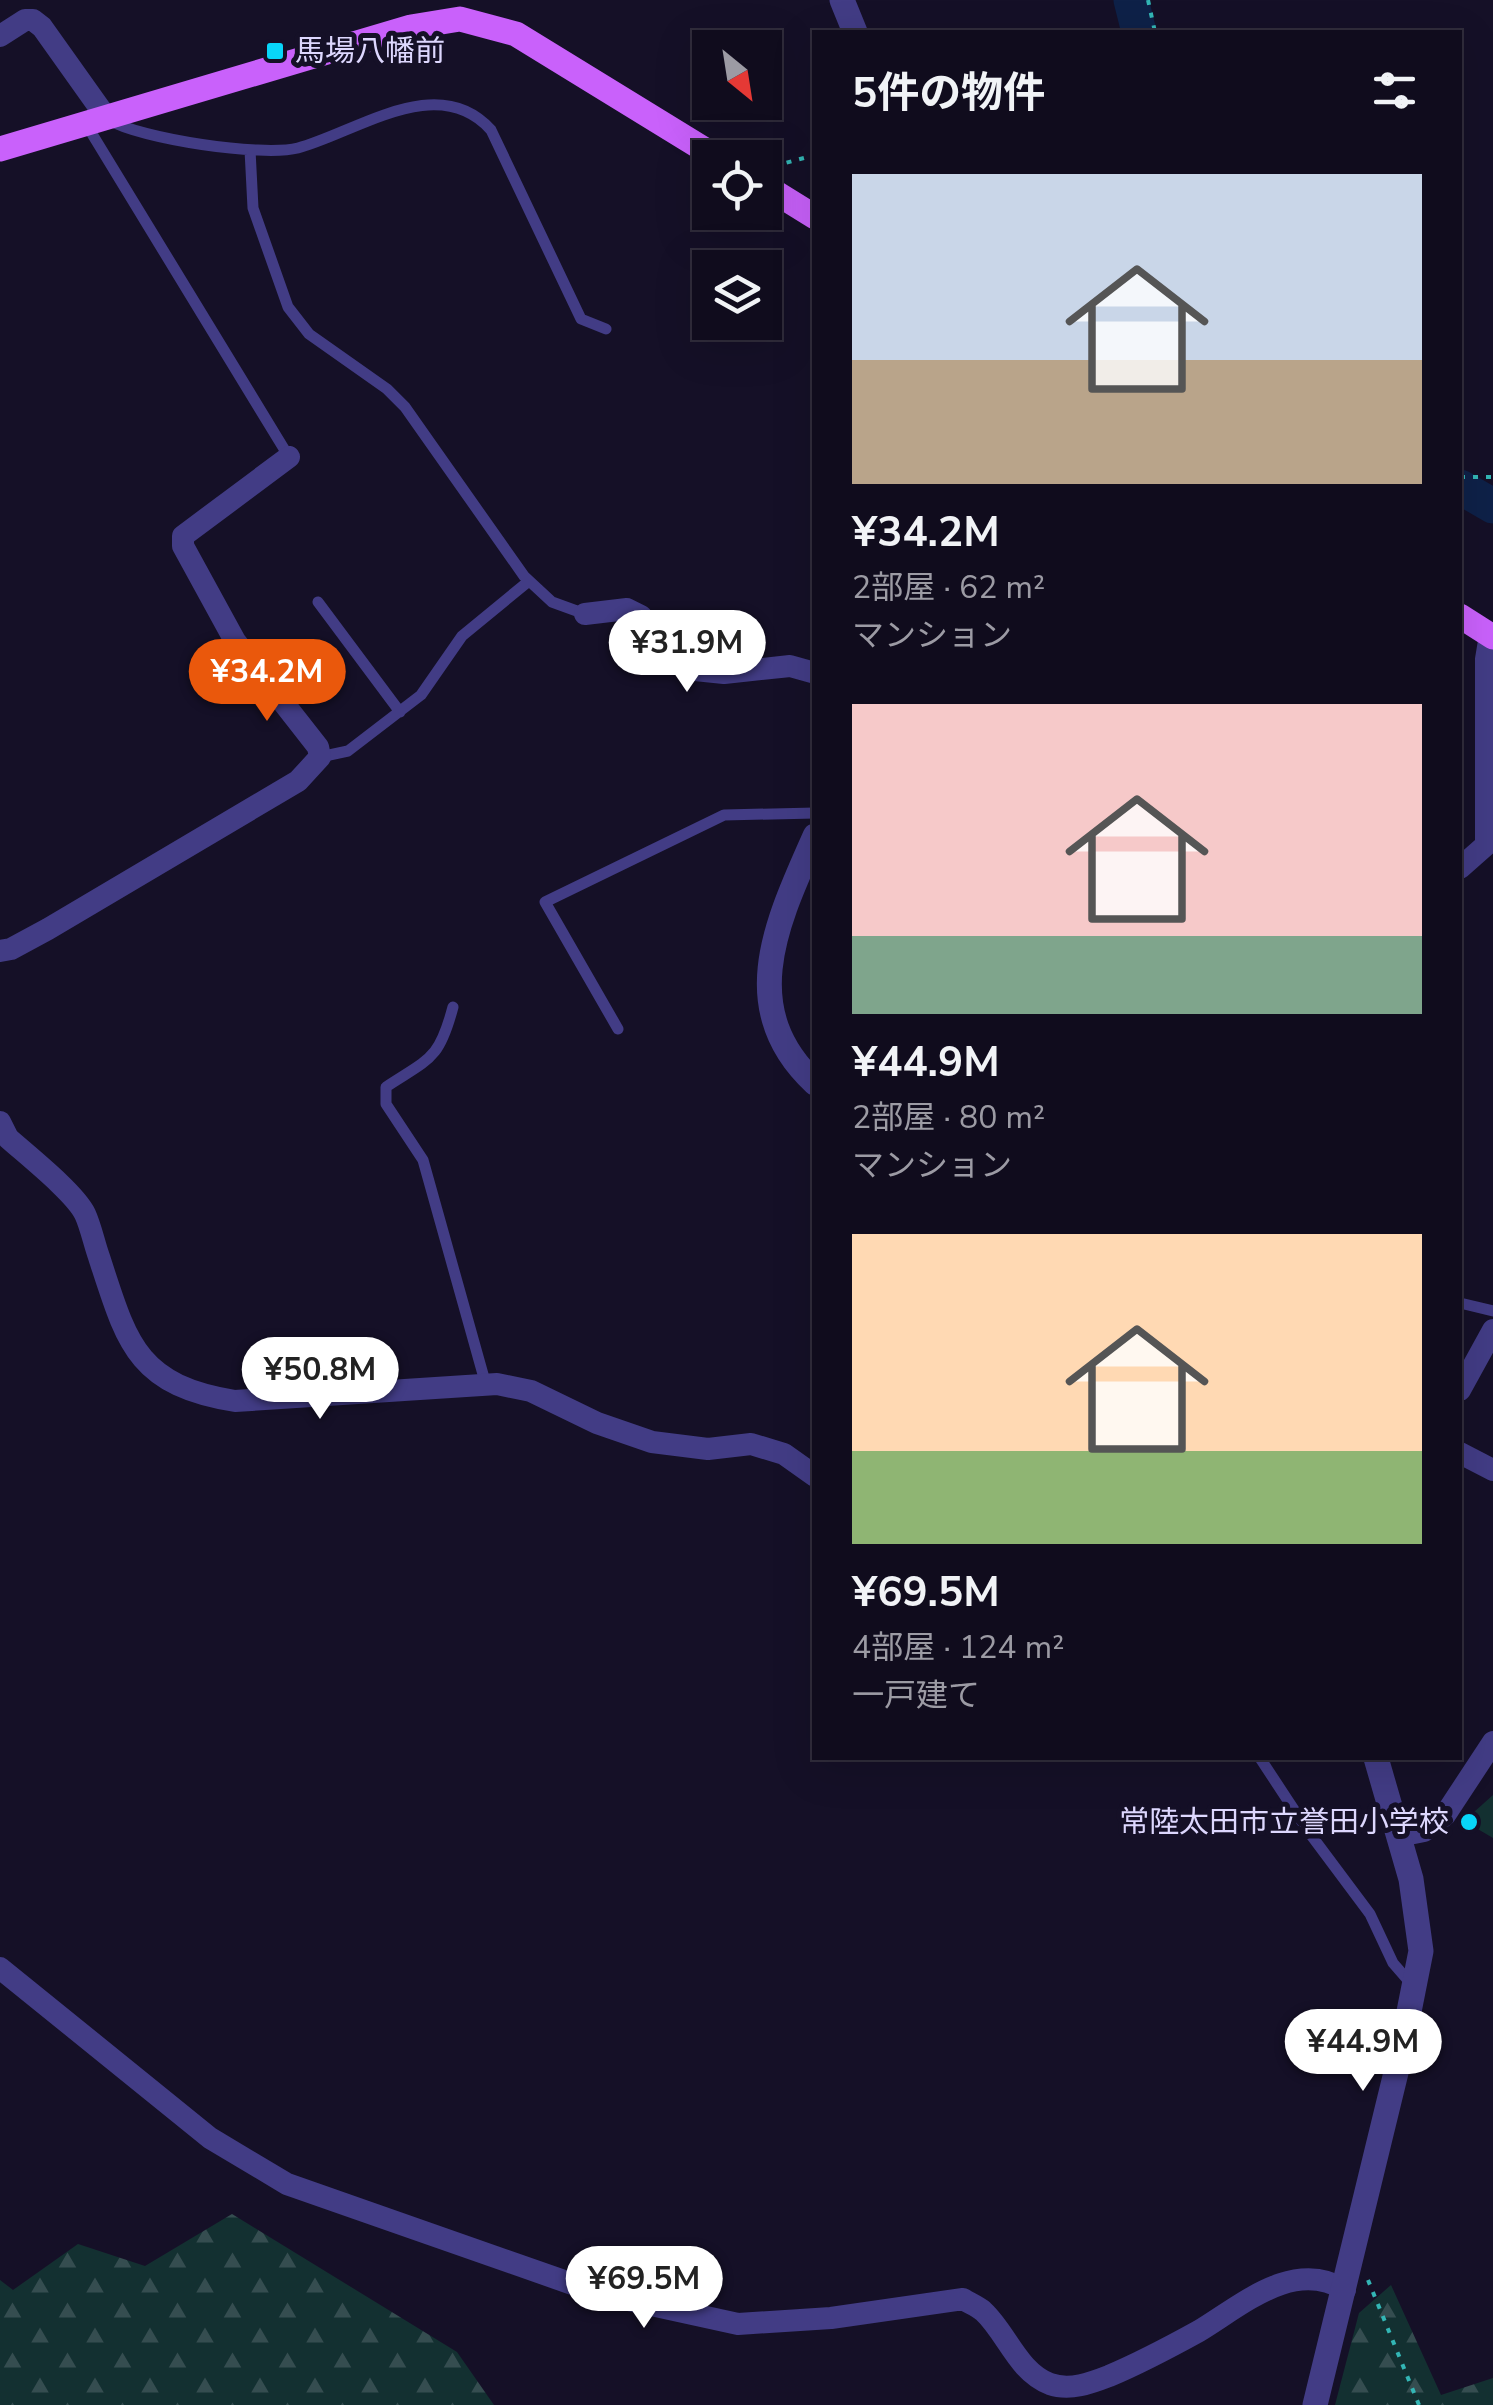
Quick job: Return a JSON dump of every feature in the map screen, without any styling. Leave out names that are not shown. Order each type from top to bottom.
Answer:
[{"type":"main road","points":[[0,150],[411,27],[460,19],[516,34],[692,142]]},
{"type":"main road","points":[[782,197],[812,216]]},
{"type":"main road","points":[[1462,617],[1492,636]]},
{"type":"street","points":[[842,0],[854,30]]},
{"type":"street","points":[[0,36],[21,10],[42,27],[96,120]]},
{"type":"street","points":[[0,951],[11,950],[48,929],[298,781],[320,757],[318,747],[235,640],[183,546],[183,536],[288,457]]},
{"type":"street","points":[[585,614],[627,610],[641,616],[679,662],[695,670],[724,673],[790,666],[812,672]]},
{"type":"street","points":[[1462,866],[1486,845],[1486,659],[1492,636]]},
{"type":"street","points":[[812,843],[781,914],[769,966],[767,999],[783,1041],[812,1080]]},
{"type":"street","points":[[0,1122],[8,1138],[84,1211],[124,1333],[141,1359],[165,1378],[202,1395],[235,1401],[486,1385],[531,1391],[652,1442],[708,1449],[750,1444],[784,1454],[812,1474]]},
{"type":"street","points":[[1462,1386],[1493,1330]]},
{"type":"street","points":[[1462,1454],[1493,1470]]},
{"type":"street","points":[[1399,1836],[1424,1831],[1445,1814],[1493,1742]]},
{"type":"street","points":[[1315,2405],[1348,2277],[1421,1951],[1399,1836],[1377,1760]]},
{"type":"street","points":[[0,1968],[210,2138],[287,2184],[601,2294],[738,2324],[831,2318],[963,2299],[983,2311],[1034,2376],[1054,2386],[1085,2386],[1134,2366],[1262,2291],[1291,2280],[1348,2277]]},
{"type":"lane","points":[[96,120],[166,138],[250,150],[296,148],[396,110],[460,107],[491,130],[581,319],[606,329]]},
{"type":"lane","points":[[96,120],[288,457]]},
{"type":"lane","points":[[250,150],[253,208],[288,307],[308,334],[387,389],[405,408],[529,581],[552,602],[585,614]]},
{"type":"lane","points":[[320,757],[348,751],[421,696],[462,636],[529,581]]},
{"type":"lane","points":[[318,602],[400,712]]},
{"type":"lane","points":[[618,1028],[545,902],[724,815],[812,813]]},
{"type":"lane","points":[[453,1006],[444,1040],[432,1057],[386,1087],[386,1104],[423,1160],[486,1385]]},
{"type":"lane","points":[[1462,1303],[1493,1311]]},
{"type":"lane","points":[[1261,1760],[1370,1914],[1393,1962],[1415,1989]]},
{"type":"path","points":[[1148,0],[1155,30]]},
{"type":"path","points":[[782,162],[812,156]]},
{"type":"path","points":[[1462,477],[1493,477]]},
{"type":"path","points":[[1348,2277],[1366,2277],[1371,2286],[1418,2405]]},
{"type":"green space","points":[[1493,1795],[1493,1838],[1464,1821]]},
{"type":"green space","points":[[232,2214],[457,2352],[494,2405],[0,2405],[0,2280],[13,2290],[78,2244],[145,2266]]},
{"type":"green space","points":[[1391,2285],[1441,2395],[1493,2378],[1493,2405],[1335,2405],[1359,2313]]},
{"type":"waterway","points":[[1131,0],[1138,30]]},
{"type":"waterway","points":[[1462,488],[1493,506]]},
{"type":"place","name":"馬場八幡前","points":[[275,51]]},
{"type":"place","name":"常陸太田市立誉田小学校","points":[[1469,1822]]}]
